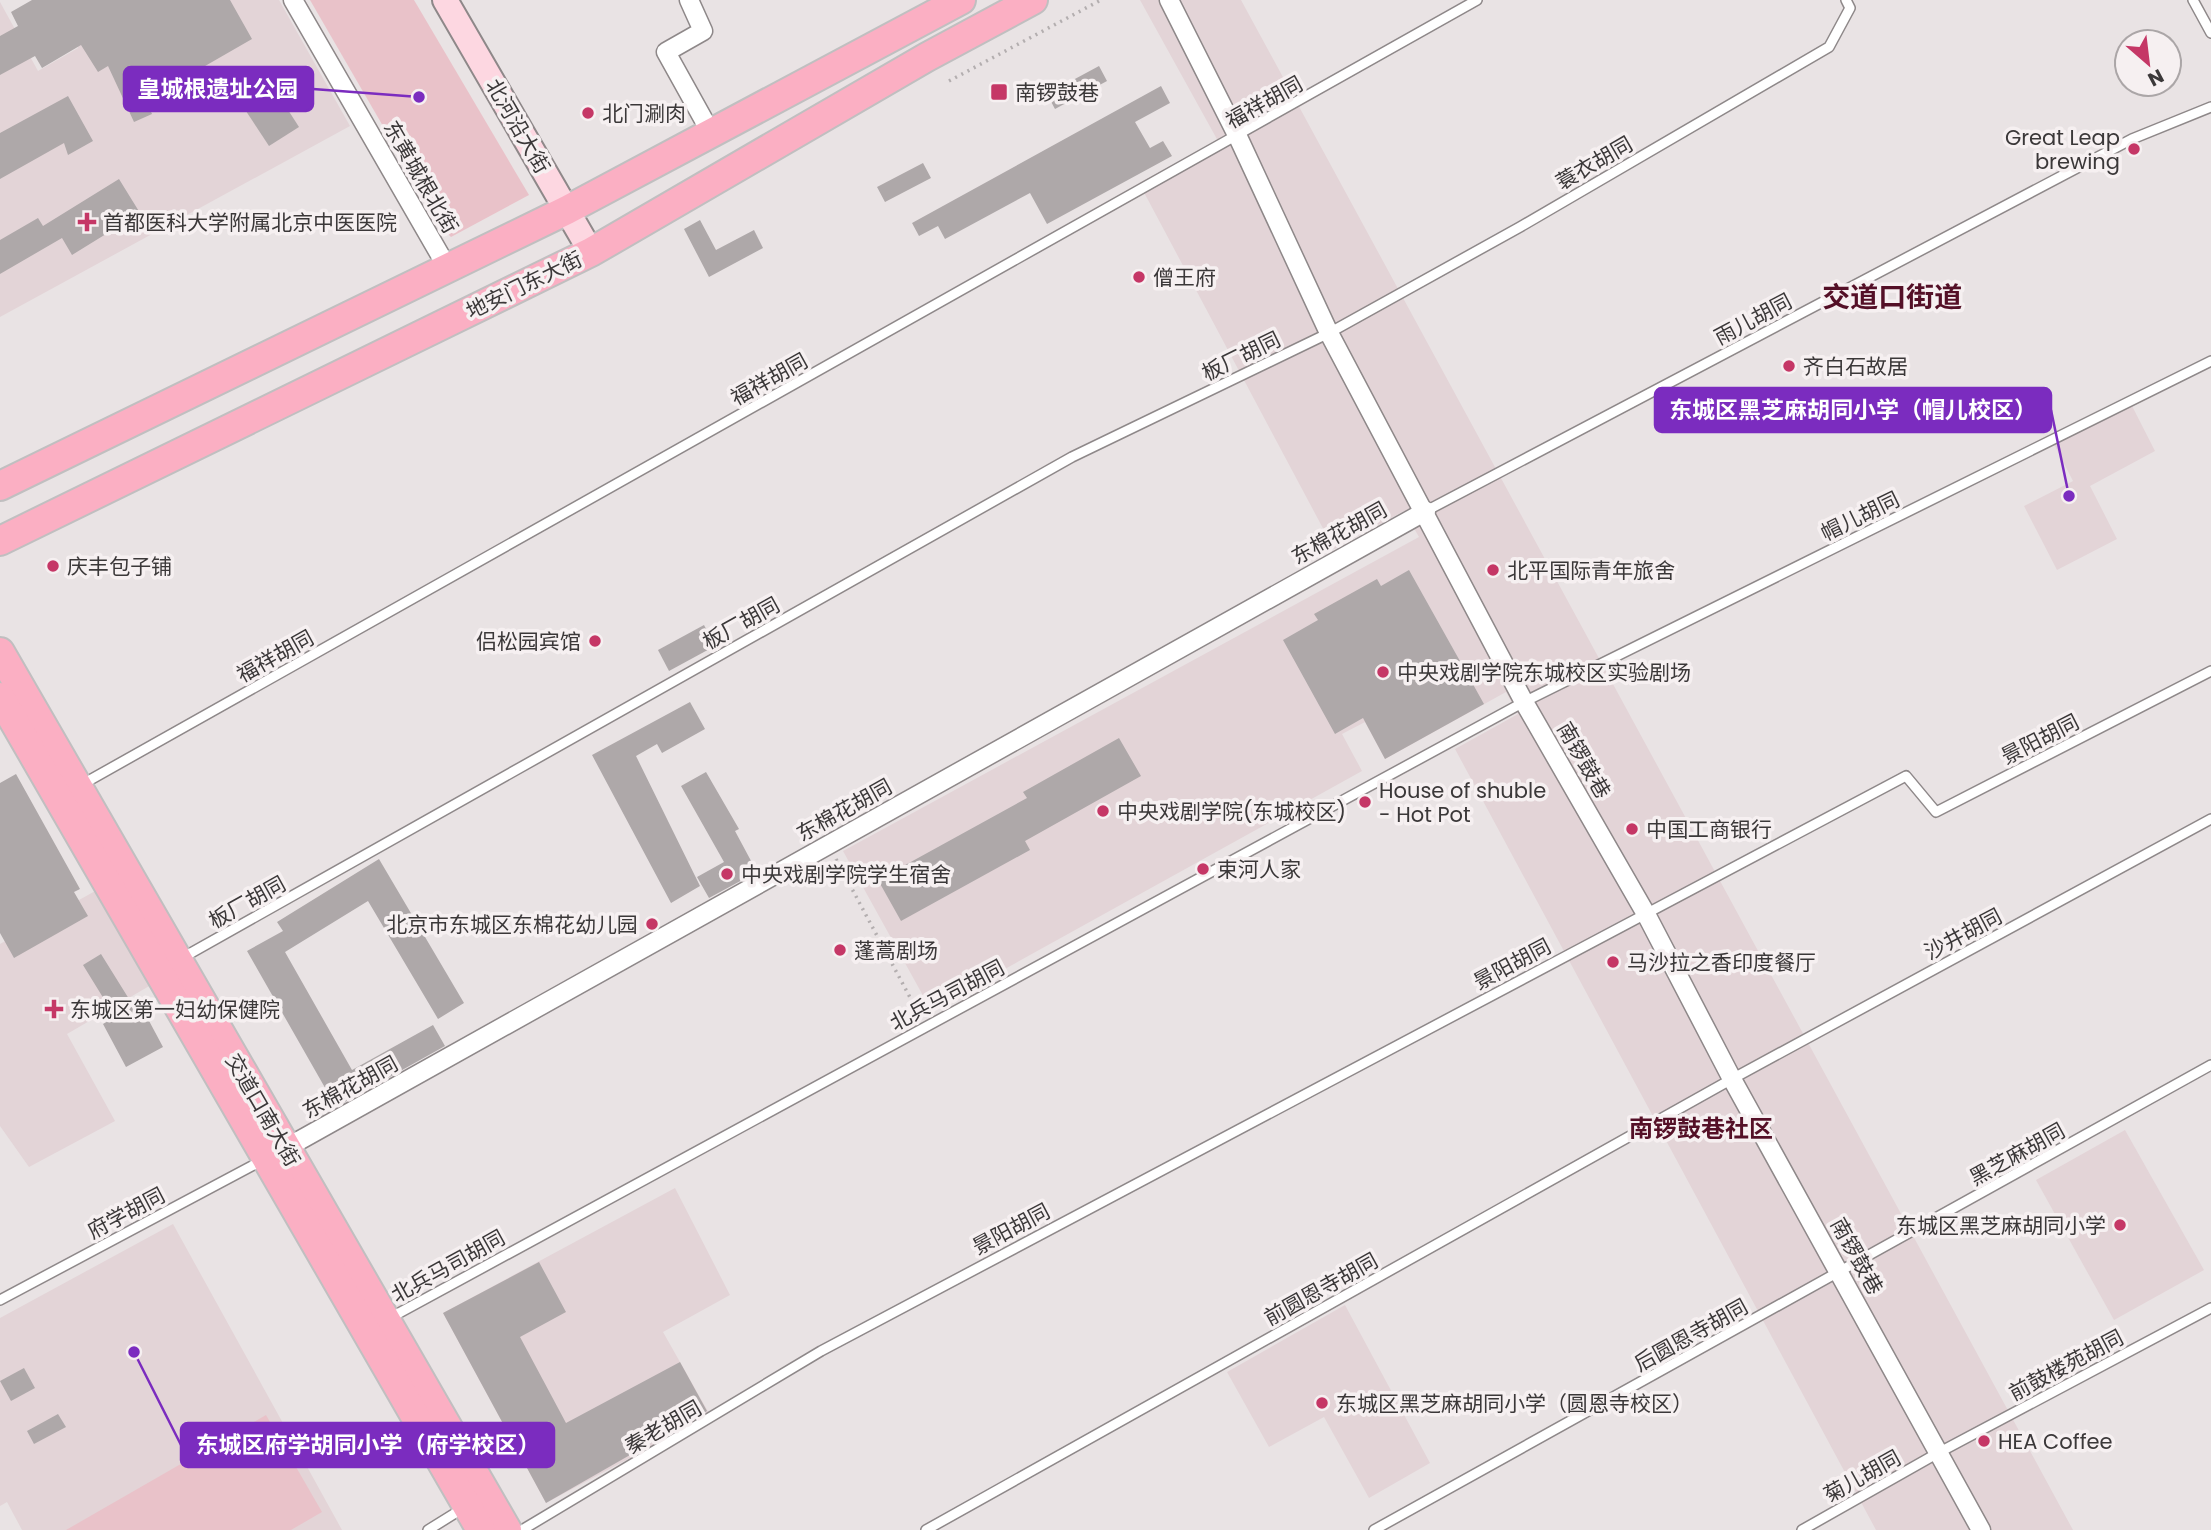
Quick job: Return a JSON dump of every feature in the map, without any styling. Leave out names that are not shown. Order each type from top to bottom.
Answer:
[{"type":"main road","name":"北河沿大街","points":[[445,0],[592,252]]},
{"type":"main road","points":[[0,486],[567,210],[961,0]]},
{"type":"main road","name":"地安门东大街","points":[[0,541],[592,252],[927,57],[1032,0]]},
{"type":"main road","name":"交道口南大街","points":[[0,652],[177,961],[277,1153],[481,1530]]},
{"type":"main road","name":"交道口南大街","points":[[0,697],[277,1153],[386,1320],[507,1530]]},
{"type":"street","name":"东黄城根北街","points":[[293,0],[447,267]]},
{"type":"street","points":[[689,0],[703,31],[666,52],[710,133]]},
{"type":"street","name":"南锣鼓巷","points":[[1170,0],[1238,136],[1329,332],[1426,511],[1524,702],[1646,914],[1732,1079],[1981,1530]]},
{"type":"street","name":"东棉花胡同","points":[[277,1153],[1426,511]]},
{"type":"lane","name":"福祥胡同","points":[[77,787],[1477,0]]},
{"type":"lane","name":"蓑衣胡同","points":[[1329,332],[1520,227],[1829,47],[1850,8],[1846,0]]},
{"type":"lane","points":[[2193,0],[2211,33]]},
{"type":"lane","name":"雨儿胡同","points":[[1426,511],[2132,139],[2211,107]]},
{"type":"lane","name":"板厂胡同","points":[[177,961],[1072,457],[1329,332]]},
{"type":"lane","name":"帽儿胡同","points":[[1524,702],[2211,361]]},
{"type":"lane","name":"景阳胡同","points":[[821,1351],[1906,776],[1936,812],[2211,671]]},
{"type":"lane","name":"北兵马司胡同","points":[[386,1320],[1524,702]]},
{"type":"lane","name":"沙井胡同","points":[[1732,1079],[2211,819]]},
{"type":"lane","name":"黑芝麻胡同","points":[[1841,1273],[2211,1065]]},
{"type":"lane","name":"前圆恩寺胡同","points":[[926,1530],[1732,1079]]},
{"type":"lane","name":"府学胡同","points":[[0,1300],[277,1153]]},
{"type":"lane","name":"后圆恩寺胡同","points":[[1374,1530],[1841,1273]]},
{"type":"lane","name":"前鼓楼苑胡同","points":[[1938,1453],[2211,1308]]},
{"type":"lane","name":"秦老胡同","points":[[522,1530],[821,1351]]},
{"type":"lane","name":"菊儿胡同","points":[[1802,1530],[1938,1453]]},
{"type":"lane","points":[[428,1530],[467,1506]]},
{"type":"path","points":[[949,81],[1101,0]]},
{"type":"path","points":[[828,845],[926,1026]]},
{"type":"shaded area","name":"首都医科大学附属北京中医医院","points":[[142,0],[279,0],[350,126],[0,317],[0,2],[38,71],[78,48],[74,39]]},
{"type":"shaded area","points":[[310,0],[414,0],[529,195],[451,237],[442,228]]},
{"type":"shaded area","points":[[1140,0],[1241,0],[2073,1530],[1876,1530],[1455,749],[1518,714],[1506,692],[1385,759],[1365,722],[1342,734],[1362,771],[931,1010],[843,851],[1419,537],[1404,511],[1334,549],[1139,183],[1218,141]]},
{"type":"shaded area","points":[[2131,404],[2155,451],[2090,486],[2117,539],[2057,570],[2024,506],[2073,481],[2054,444]]},
{"type":"shaded area","name":"东城区第一妇幼保健院","points":[[97,890],[151,985],[67,1034],[115,1121],[29,1167],[0,1126],[0,944]]},
{"type":"shaded area","name":"东城区黑芝麻胡同小学","points":[[2125,1130],[2204,1270],[2114,1320],[2036,1180]]},
{"type":"shaded area","points":[[675,1188],[730,1295],[663,1332],[710,1415],[546,1503],[443,1313]]},
{"type":"shaded area","points":[[173,1224],[342,1530],[22,1530],[7,1502],[0,1506],[0,1318]]},
{"type":"shaded area","name":"东城区黑芝麻胡同小学（圆恩寺校区）","points":[[1345,1305],[1430,1463],[1369,1498],[1324,1417],[1269,1447],[1227,1372]]},
{"type":"shaded area","points":[[266,1415],[322,1512],[291,1530],[66,1530]]},
{"type":"building","points":[[32,0],[230,0],[252,39],[146,100],[152,114],[134,122],[108,66],[98,72],[81,45],[42,68],[35,56],[0,75],[0,36],[18,26],[11,12]]},
{"type":"building","points":[[1099,66],[1107,81],[1055,109],[1047,94]]},
{"type":"building","points":[[272,85],[299,127],[269,146],[242,105]]},
{"type":"building","points":[[1161,86],[1170,103],[1135,122],[1150,148],[1163,141],[1172,156],[1047,224],[1030,193],[945,239],[938,226],[919,236],[912,223]]},
{"type":"building","points":[[68,96],[93,141],[68,155],[64,143],[0,179],[0,133]]},
{"type":"building","points":[[923,163],[931,178],[885,202],[877,187]]},
{"type":"building","points":[[119,179],[140,213],[72,255],[62,238],[0,274],[0,240],[38,218],[43,226]]},
{"type":"building","points":[[700,220],[716,250],[754,230],[763,248],[709,277],[684,229]]},
{"type":"building","name":"中央戏剧学院东城校区实验剧场","points":[[1409,570],[1484,704],[1385,759],[1363,718],[1335,734],[1283,640],[1318,620],[1314,614],[1377,579],[1381,586]]},
{"type":"building","points":[[704,625],[715,646],[669,671],[658,650]]},
{"type":"building","points":[[690,702],[705,729],[662,753],[657,744],[636,756],[700,886],[671,903],[592,755]]},
{"type":"building","points":[[1119,738],[1141,776],[1025,841],[1030,850],[901,921],[878,880],[1027,798],[1023,792]]},
{"type":"building","points":[[706,772],[739,829],[735,831],[757,872],[709,898],[697,877],[724,862],[681,786]]},
{"type":"building","points":[[16,774],[80,889],[74,892],[88,916],[14,958],[0,933],[0,783]]},
{"type":"building","points":[[379,859],[464,1003],[438,1019],[368,901],[285,952],[352,1070],[433,1025],[445,1046],[336,1107],[247,951],[283,931],[277,922]]},
{"type":"building","points":[[101,954],[134,1007],[140,1004],[163,1047],[126,1067],[103,1024],[115,1017],[83,965]]},
{"type":"building","points":[[539,1262],[566,1312],[520,1337],[566,1423],[680,1362],[707,1411],[546,1503],[443,1313]]},
{"type":"building","points":[[24,1368],[35,1388],[11,1401],[0,1381]]},
{"type":"building","points":[[58,1414],[66,1427],[34,1444],[27,1431]]},
{"type":"place","name":"南锣鼓巷","points":[[999,92]]},
{"type":"place","name":"皇城根遗址公园","points":[[419,97]]},
{"type":"place","name":"北门涮肉","points":[[588,113]]},
{"type":"place","name":"Great Leap brewing","points":[[2134,149]]},
{"type":"place","name":"首都医科大学附属北京中医医院","points":[[87,222]]},
{"type":"place","name":"僧王府","points":[[1139,277]]},
{"type":"place","name":"齐白石故居","points":[[1789,366]]},
{"type":"place","name":"东城区黑芝麻胡同小学（帽儿校区）","points":[[2069,496]]},
{"type":"place","name":"庆丰包子铺","points":[[53,566]]},
{"type":"place","name":"北平国际青年旅舍","points":[[1493,570]]},
{"type":"place","name":"侣松园宾馆","points":[[595,641]]},
{"type":"place","name":"中央戏剧学院东城校区实验剧场","points":[[1383,672]]},
{"type":"place","name":"House of shuble - Hot Pot","points":[[1365,802]]},
{"type":"place","name":"中央戏剧学院(东城校区)","points":[[1103,811]]},
{"type":"place","name":"中国工商银行","points":[[1632,829]]},
{"type":"place","name":"束河人家","points":[[1203,869]]},
{"type":"place","name":"中央戏剧学院学生宿舍","points":[[727,874]]},
{"type":"place","name":"北京市东城区东棉花幼儿园","points":[[652,924]]},
{"type":"place","name":"蓬蒿剧场","points":[[840,950]]},
{"type":"place","name":"马沙拉之香印度餐厅","points":[[1613,962]]},
{"type":"place","name":"东城区第一妇幼保健院","points":[[54,1009]]},
{"type":"place","name":"东城区黑芝麻胡同小学","points":[[2120,1225]]},
{"type":"place","name":"东城区府学胡同小学（府学校区）","points":[[134,1352]]},
{"type":"place","name":"东城区黑芝麻胡同小学（圆恩寺校区）","points":[[1322,1403]]},
{"type":"place","name":"HEA Coffee","points":[[1984,1441]]},
{"type":"district","name":"交道口街道","points":[[1892,297]]},
{"type":"district","name":"南锣鼓巷社区","points":[[1701,1128]]}]
